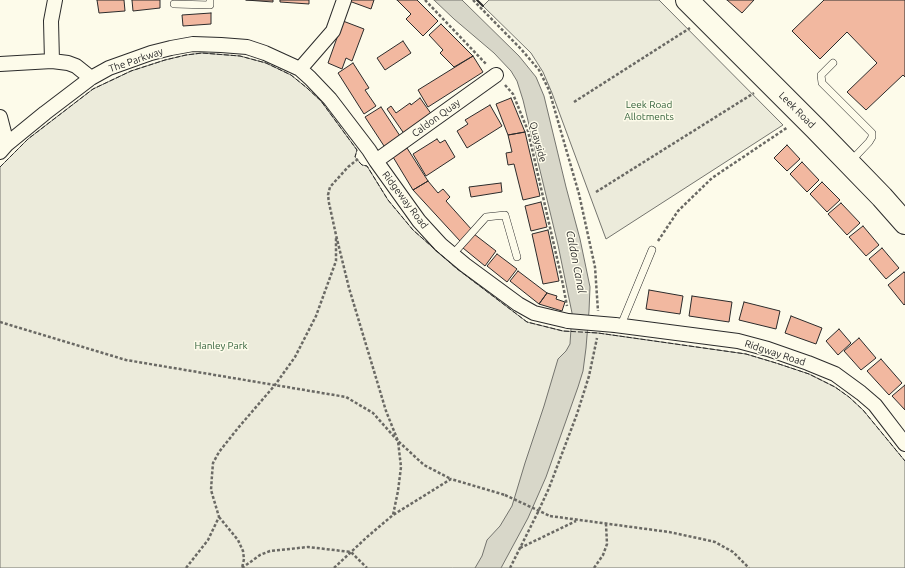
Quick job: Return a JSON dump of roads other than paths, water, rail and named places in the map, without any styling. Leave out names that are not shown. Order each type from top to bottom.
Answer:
[{"type":"highway","name":"Leek Road","points":[[687,0],[805,117],[882,196],[905,223]]},
{"type":"street","points":[[52,61],[51,21],[55,0]]},
{"type":"street","points":[[300,69],[332,31],[344,0]]},
{"type":"street","name":"The Parkway","points":[[4,148],[44,113],[91,78],[109,68],[171,48],[193,44],[247,47],[265,52]]},
{"type":"street","name":"Ridgeway Road","points":[[265,52],[300,69],[330,98],[419,221],[441,245],[465,265],[523,307],[534,313],[568,321]]},
{"type":"street","points":[[0,64],[52,61],[68,63],[76,66],[91,78]]},
{"type":"street","name":"Caldon Quay","points":[[373,156],[496,75]]},
{"type":"street","name":"The Parkway","points":[[0,117],[4,148]]},
{"type":"street","name":"Ridgway Road","points":[[568,321],[618,325],[738,341],[768,349],[835,374],[875,405],[905,444]]},
{"type":"lane","points":[[174,4],[210,5],[210,0]]},
{"type":"lane","points":[[833,63],[821,75],[822,83],[872,133],[872,137],[869,142],[849,163]]},
{"type":"lane","points":[[453,254],[486,217],[505,215],[517,257]]},
{"type":"lane","points":[[618,325],[652,250]]},
{"type":"water","name":"Caldon Canal","points":[[434,0],[462,0],[519,56],[536,77],[544,96],[580,239],[590,287],[586,348],[583,371],[578,387],[546,477],[528,518],[501,568],[475,568],[482,556],[487,540],[500,526],[512,506],[558,359],[566,351],[570,344],[572,313],[558,245],[523,100],[517,81],[511,71],[494,53]]},
{"type":"park label","name":"Leek Road Allotments","points":[[649,110]]},
{"type":"park label","name":"Hanley Park","points":[[221,346]]}]
